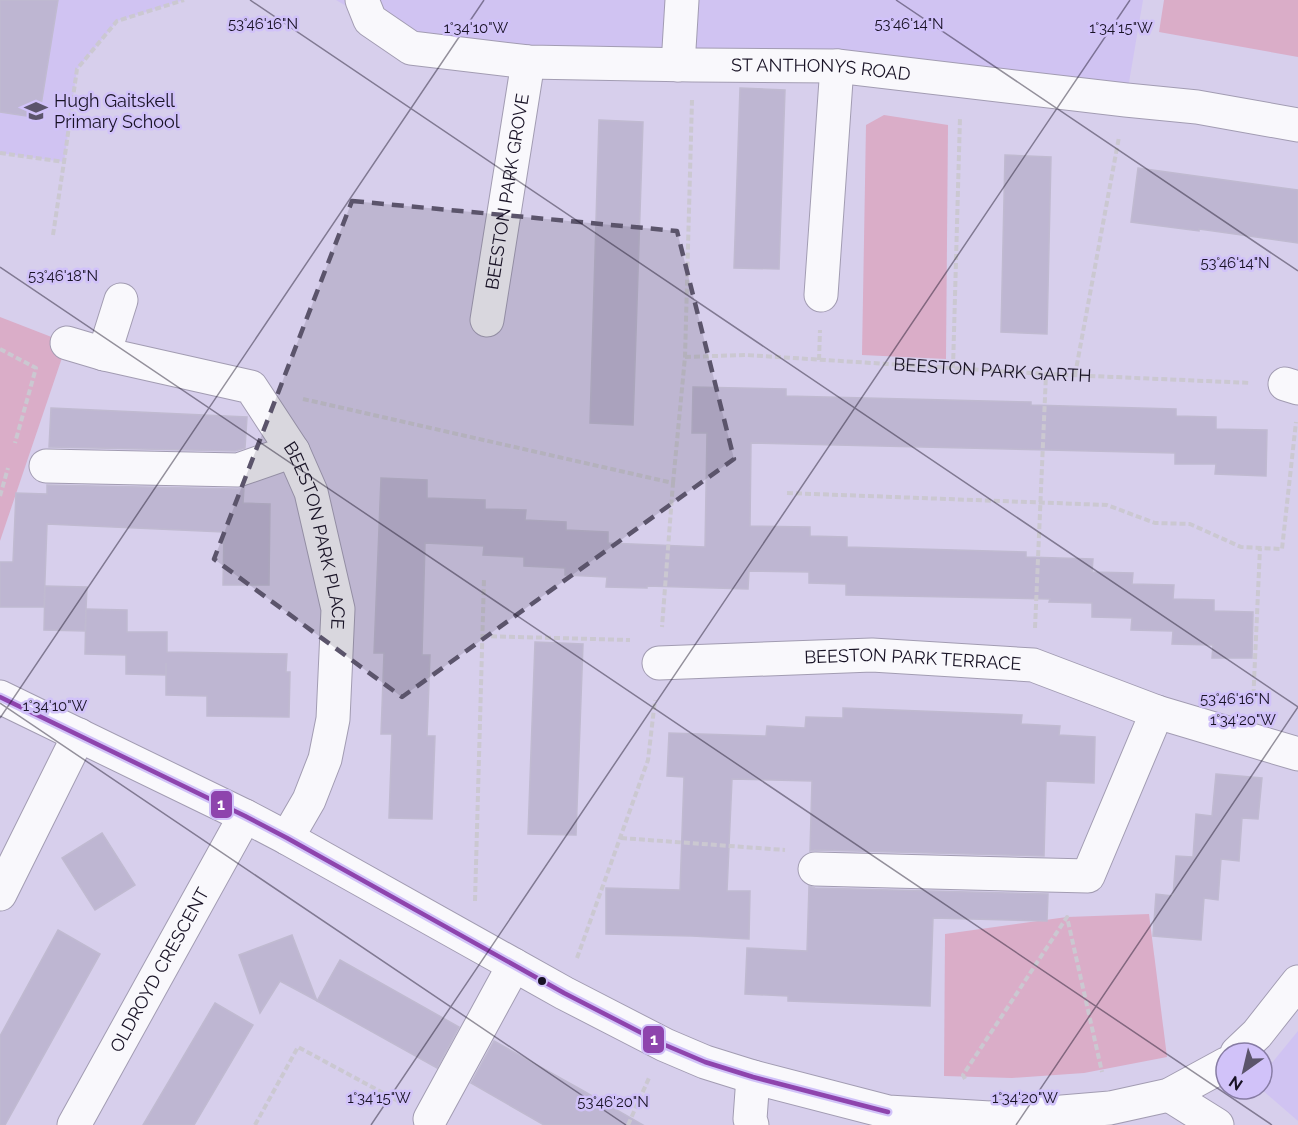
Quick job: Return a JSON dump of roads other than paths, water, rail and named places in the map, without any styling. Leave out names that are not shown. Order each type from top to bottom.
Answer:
[{"type":"street","name":"ST ANTHONYS ROAD","points":[[362,0],[370,20],[411,48],[528,62],[837,66],[1197,107],[1298,124]]},
{"type":"street","points":[[682,0],[685,65]]},
{"type":"street","name":"BEESTON PARK GROVE","points":[[487,320],[528,62]]},
{"type":"street","points":[[821,295],[837,66]]},
{"type":"street","points":[[67,343],[104,354],[121,300]]},
{"type":"street","name":"BEESTON PARK PLACE","points":[[104,354],[251,387],[293,451],[311,492],[338,609],[333,719],[325,759],[309,800],[287,838]]},
{"type":"street","points":[[46,466],[238,470],[293,451]]},
{"type":"street","name":"BEESTON PARK TERRACE","points":[[660,652],[872,655],[1034,665],[1156,712],[1298,754]]},
{"type":"street","points":[[0,697],[287,838],[564,993],[664,1045],[705,1062],[887,1119],[990,1118],[1110,1108],[1169,1095],[1214,1071]]},
{"type":"street","points":[[815,869],[1088,876],[1156,712]]},
{"type":"street","points":[[0,894],[79,735]]},
{"type":"street","name":"OLDROYD CRESCENT","points":[[74,1125],[245,816]]},
{"type":"street","points":[[430,1119],[514,965]]},
{"type":"street","points":[[1250,1041],[1298,982]]},
{"type":"street","points":[[752,1125],[750,1119],[753,1077]]},
{"type":"street","points":[[1169,1095],[1217,1125]]},
{"type":"place","name":"Hugh Gaitskell Primary School","points":[[36,111]]}]
